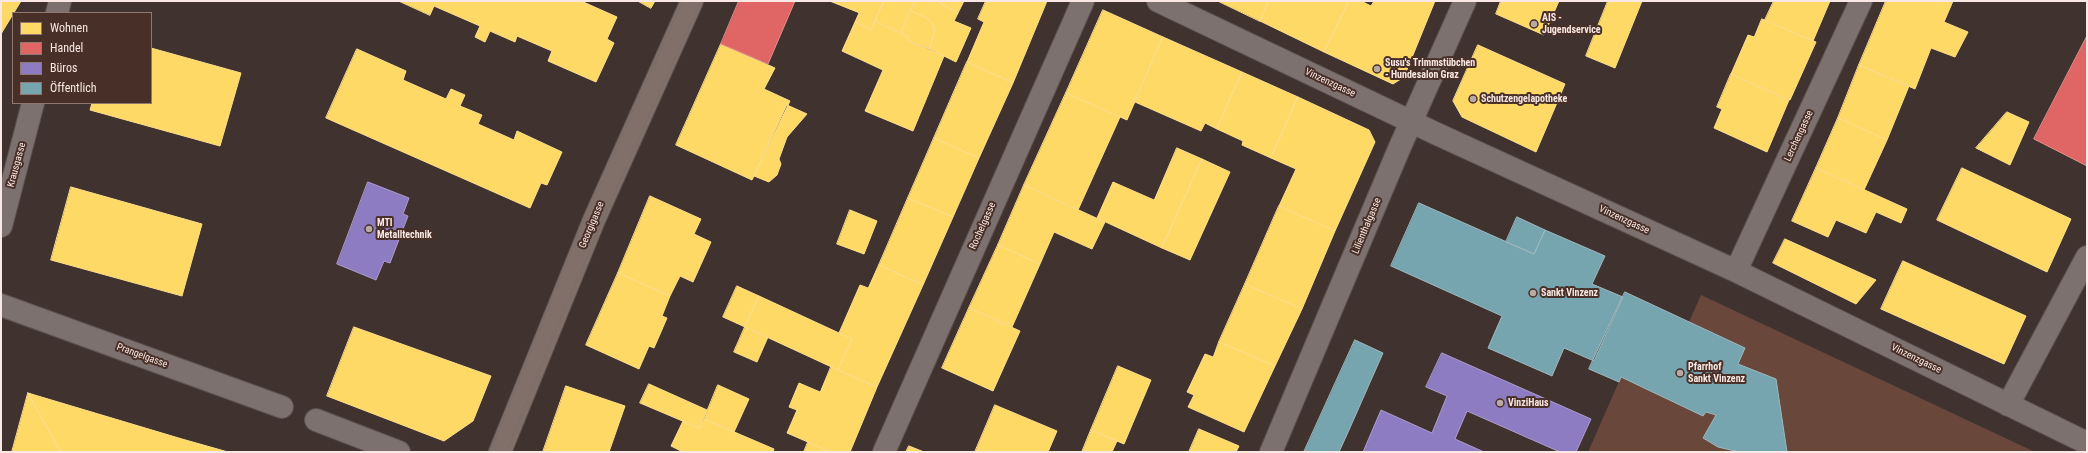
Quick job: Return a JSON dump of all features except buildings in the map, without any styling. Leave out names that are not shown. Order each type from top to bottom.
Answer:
[{"type":"main road","name":"Georgigasse","points":[[500,452],[594,220],[692,1]]},
{"type":"street","points":[[56,12],[60,1]]},
{"type":"street","name":"Rochelgasse","points":[[884,452],[1083,1]]},
{"type":"street","name":"Vinzenzgasse","points":[[1158,1],[1411,122],[1736,271],[2087,444]]},
{"type":"street","name":"Lilienthalgasse","points":[[1271,452],[1411,122],[1466,1]]},
{"type":"street","name":"Lerchengasse","points":[[1736,271],[1861,1]]},
{"type":"street","name":"Krausgasse","points":[[1,226],[33,104]]},
{"type":"street","points":[[2008,405],[2087,257]]},
{"type":"street","name":"Prangelgasse","points":[[1,305],[282,407]]},
{"type":"street","points":[[316,420],[399,452]]},
{"type":"shaded area","points":[[1701,295],[2035,452],[1588,452],[1621,377],[1689,322]]},
{"type":"tram line","points":[[490,452],[586,215],[683,1]]},
{"type":"tram line","points":[[507,452],[576,281],[701,1]]},
{"type":"place","name":"AIS - Jugendservice","points":[[1534,24]]},
{"type":"place","name":"Susu's Trimmstübchen - Hundesalon Graz","points":[[1377,69]]},
{"type":"place","name":"Schutzengelapotheke","points":[[1473,99]]},
{"type":"place","name":"MTI Metalltechnik","points":[[369,229]]},
{"type":"place","name":"Sankt Vinzenz","points":[[1533,293]]},
{"type":"place","name":"Pfarrhof Sankt Vinzenz","points":[[1680,373]]},
{"type":"place","name":"VinziHaus","points":[[1500,403]]}]
